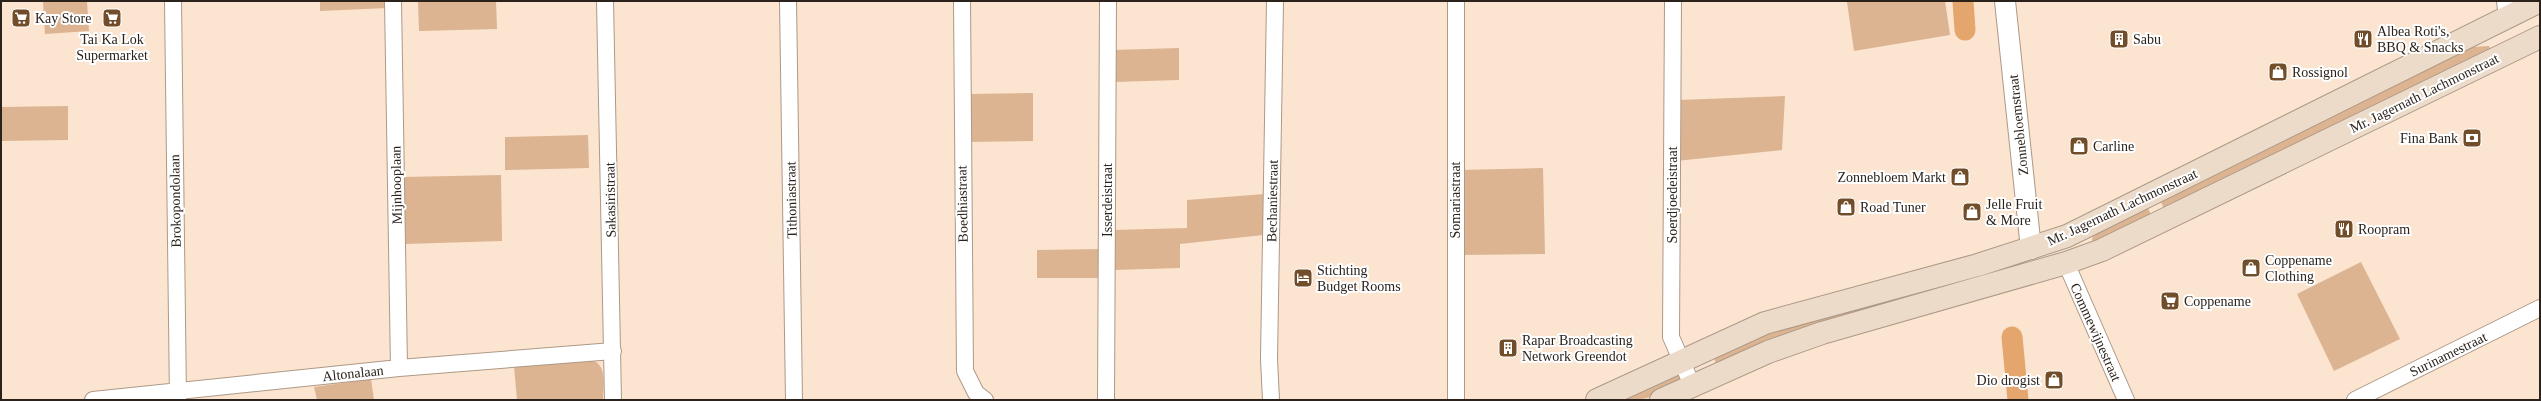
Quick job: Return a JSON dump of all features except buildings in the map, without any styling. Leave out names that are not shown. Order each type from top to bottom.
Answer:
[{"type":"main road","name":"Mr. Jagernath Lachmonstraat","points":[[1597,400],[1681,360],[1765,323],[1886,291],[2031,249],[2067,236],[2506,10],[2540,1]]},
{"type":"main road","name":"Mr. Jagernath Lachmonstraat","points":[[1661,400],[1768,352],[1822,334],[2066,263],[2102,250],[2540,37]]},
{"type":"street","name":"Brokopondolaan","points":[[173,1],[177,396]]},
{"type":"street","name":"Mijnhooplaan","points":[[394,1],[400,368]]},
{"type":"street","name":"Sakasiristraat","points":[[605,1],[613,400]]},
{"type":"street","name":"Tithoniastraat","points":[[788,1],[794,400]]},
{"type":"street","name":"Boedhiastraat","points":[[962,1],[965,371],[976,393],[984,400]]},
{"type":"street","name":"Isserdeistraat","points":[[1106,400],[1108,1]]},
{"type":"street","name":"Bechaniestraat","points":[[1271,400],[1269,359],[1275,1]]},
{"type":"street","name":"Somariastraat","points":[[1456,1],[1456,400]]},
{"type":"street","name":"Soerdjoedeistraat","points":[[1673,1],[1671,337],[1692,385]]},
{"type":"street","name":"Zonnebloemstraat","points":[[2005,1],[2031,249]]},
{"type":"street","name":"Commewijnestraat","points":[[2066,263],[2126,400]]},
{"type":"street","name":"Surinamestraat","points":[[2355,400],[2540,308]]},
{"type":"street","name":"Altonalaan","points":[[93,400],[177,396],[400,368],[613,351]]},
{"type":"shaded area","points":[[43,1],[87,1],[89,31],[45,34]]},
{"type":"shaded area","points":[[320,1],[386,1],[387,8],[320,11]]},
{"type":"shaded area","points":[[418,1],[496,1],[497,29],[419,31]]},
{"type":"shaded area","points":[[1945,1],[1950,35],[1854,51],[1847,2]]},
{"type":"shaded area","points":[[2489,46],[2491,51],[2165,211],[2160,200],[2473,47]]},
{"type":"shaded area","points":[[1179,48],[1179,80],[1114,82],[1113,50]]},
{"type":"shaded area","points":[[1033,93],[1033,141],[968,142],[968,94]]},
{"type":"shaded area","points":[[1785,96],[1782,150],[1676,161],[1678,100]]},
{"type":"shaded area","points":[[68,106],[68,140],[1,141],[1,107]]},
{"type":"shaded area","points":[[588,135],[589,168],[505,170],[505,137]]},
{"type":"shaded area","points":[[1543,168],[1545,254],[1461,255],[1459,170]]},
{"type":"shaded area","points":[[501,175],[502,241],[405,244],[403,177]]},
{"type":"shaded area","points":[[1265,194],[1263,235],[1180,244],[1180,268],[1114,270],[1114,230],[1187,228],[1187,200]]},
{"type":"shaded area","points":[[2147,206],[2152,217],[2095,245],[2092,240],[2093,234]]},
{"type":"shaded area","points":[[1102,249],[1102,278],[1037,278],[1037,250]]},
{"type":"shaded area","points":[[2361,262],[2400,339],[2334,371],[2297,294]]},
{"type":"shaded area","points":[[1999,269],[2001,273],[1716,365],[1714,357],[1773,331]]},
{"type":"shaded area","points":[[591,360],[600,366],[602,371],[604,382],[603,400],[517,400],[514,366]]},
{"type":"shaded area","points":[[1679,374],[1684,374],[1679,381],[1665,392],[1649,398],[1623,400]]},
{"type":"shaded area","points":[[371,379],[374,400],[317,400],[314,387]]},
{"type":"waterway","points":[[1963,1],[1965,30]]},
{"type":"waterway","points":[[2012,337],[2018,400]]},
{"type":"place","name":"Kay Store","points":[[21,18]]},
{"type":"place","name":"Tai Ka Lok Supermarket","points":[[112,18]]},
{"type":"place","name":"Sabu","points":[[2119,39]]},
{"type":"place","name":"Albea Roti's, BBQ & Snacks","points":[[2363,39]]},
{"type":"place","name":"Rossignol","points":[[2278,72]]},
{"type":"place","name":"Fina Bank","points":[[2472,138]]},
{"type":"place","name":"Carline","points":[[2079,146]]},
{"type":"place","name":"Zonnebloem Markt","points":[[1960,177]]},
{"type":"place","name":"Road Tuner","points":[[1846,207]]},
{"type":"place","name":"Jelle Fruit & More","points":[[1972,212]]},
{"type":"place","name":"Roopram","points":[[2344,229]]},
{"type":"place","name":"Coppename Clothing","points":[[2251,268]]},
{"type":"place","name":"Stichting Budget Rooms","points":[[1303,278]]},
{"type":"place","name":"Coppename","points":[[2170,301]]},
{"type":"place","name":"Rapar Broadcasting Network Greendot","points":[[1508,348]]},
{"type":"place","name":"Dio drogist","points":[[2054,380]]}]
